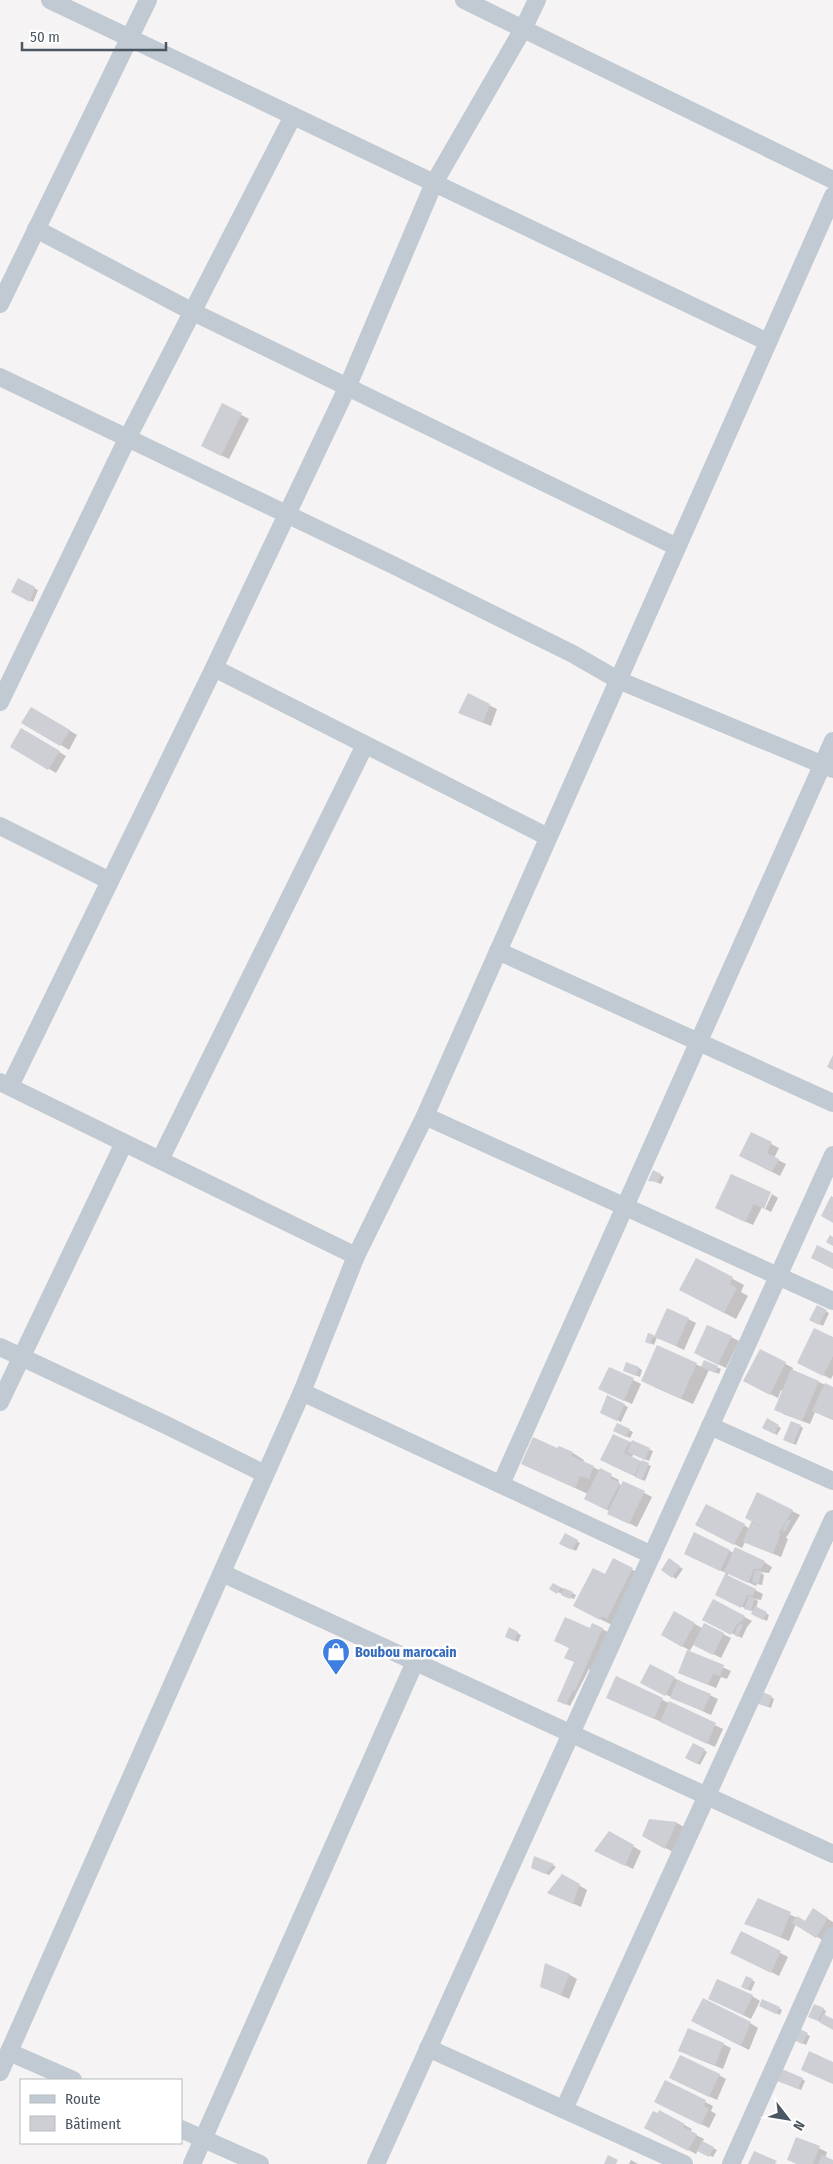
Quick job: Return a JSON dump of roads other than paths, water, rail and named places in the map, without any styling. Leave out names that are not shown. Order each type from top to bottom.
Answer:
[{"type":"street","points":[[50,0],[768,342]]},
{"type":"street","points":[[0,304],[4,286],[36,229],[148,0]]},
{"type":"street","points":[[464,0],[833,180]]},
{"type":"street","points":[[356,1256],[5,1084],[110,881],[214,668],[347,388],[434,183],[523,28],[537,0]]},
{"type":"street","points":[[0,702],[128,437],[293,116]]},
{"type":"street","points":[[0,2072],[302,1392],[356,1256],[424,1116],[768,342],[828,222],[833,196]]},
{"type":"street","points":[[36,229],[193,312],[677,547]]},
{"type":"street","points":[[0,377],[287,513],[573,654],[618,680],[828,767]]},
{"type":"street","points":[[214,668],[548,837]]},
{"type":"street","points":[[501,1484],[699,1042],[828,767],[833,741]]},
{"type":"street","points":[[160,1160],[365,745]]},
{"type":"street","points":[[0,826],[110,881]]},
{"type":"street","points":[[498,951],[833,1103]]},
{"type":"street","points":[[424,1116],[833,1302]]},
{"type":"street","points":[[0,1402],[124,1143]]},
{"type":"street","points":[[376,2164],[833,1154]]},
{"type":"street","points":[[0,1347],[265,1474]]},
{"type":"street","points":[[302,1392],[652,1554]]},
{"type":"street","points":[[710,1426],[833,1481]]},
{"type":"street","points":[[564,2109],[833,1519]]},
{"type":"street","points":[[222,1573],[833,1854]]},
{"type":"street","points":[[192,2164],[415,1662]]},
{"type":"street","points":[[731,2164],[833,1936]]},
{"type":"street","points":[[428,2048],[684,2164]]},
{"type":"street","points":[[9,2052],[71,2079]]},
{"type":"street","points":[[182,2129],[260,2164]]},
{"type":"place","name":"Boubou marocain","points":[[336,1676]]}]
